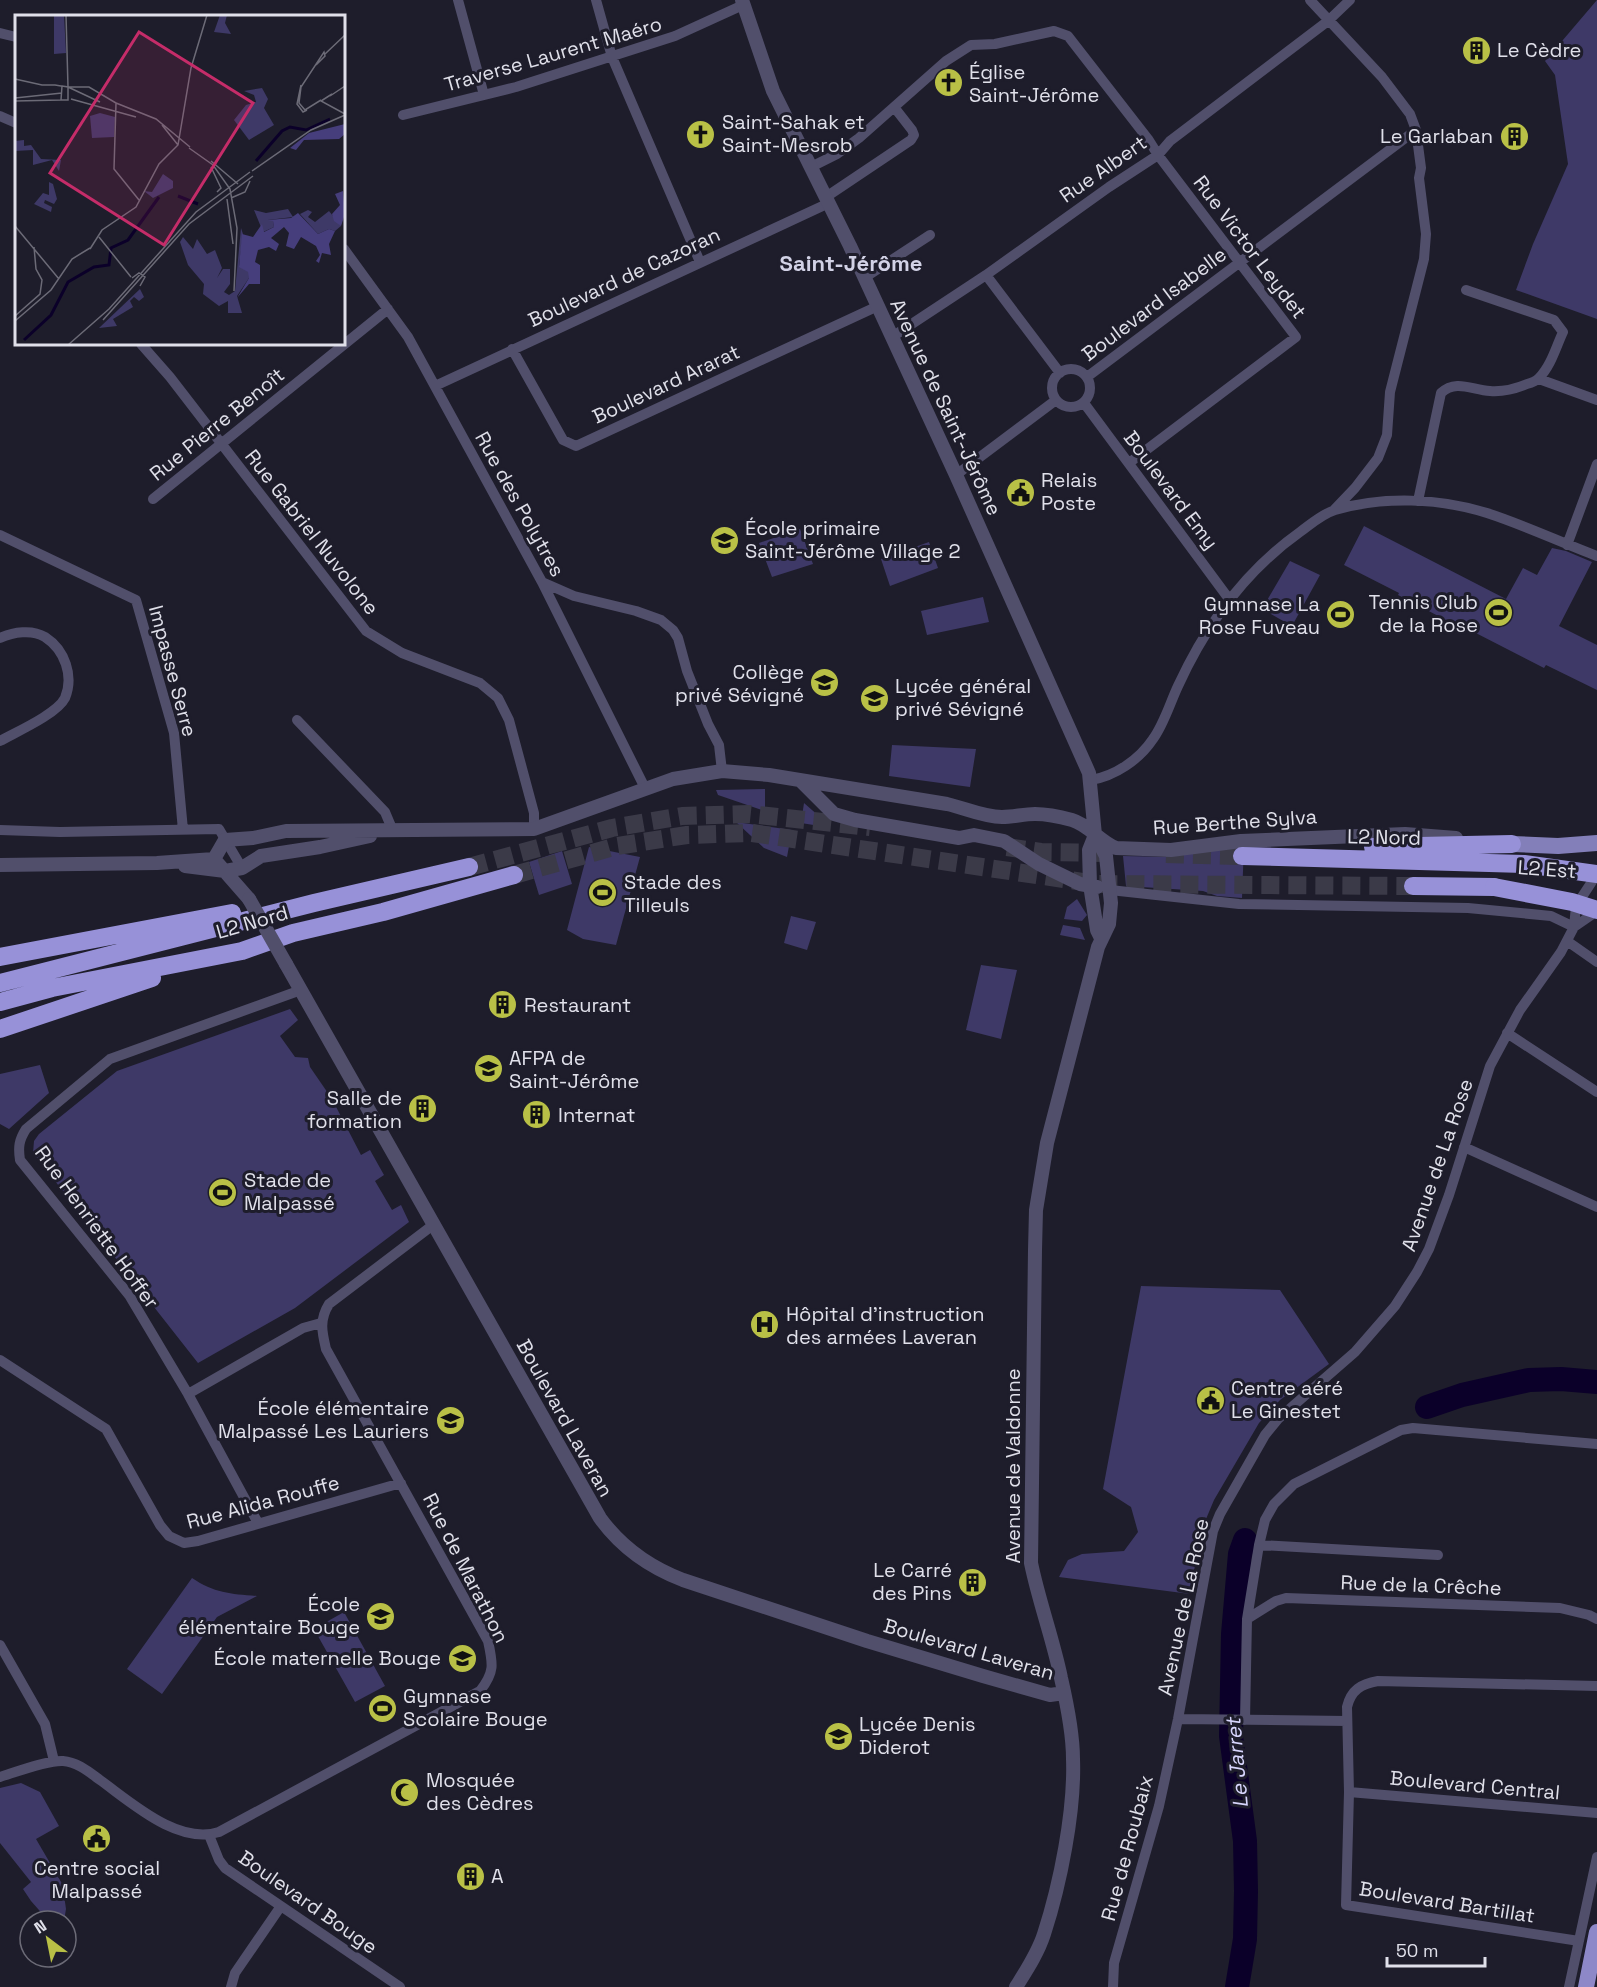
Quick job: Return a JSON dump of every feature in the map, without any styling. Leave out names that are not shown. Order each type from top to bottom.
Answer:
[{"type":"highway","name":"L2 Nord","points":[[1512,844],[1267,850],[1242,856],[1524,864]]},
{"type":"highway","name":"L2 Est","points":[[1524,864],[1597,874]]},
{"type":"highway","name":"L2 Nord","points":[[0,983],[314,903],[469,867]]},
{"type":"highway","name":"L2 Nord","points":[[0,1002],[52,988],[242,951],[292,933],[383,912],[514,875]]},
{"type":"highway","points":[[1413,886],[1494,887],[1597,908]]},
{"type":"highway","name":"L2 Est","points":[[1494,887],[1597,896]]},
{"type":"highway","points":[[0,957],[213,916],[314,903]]},
{"type":"highway","points":[[0,1029],[189,965],[242,951]]},
{"type":"highway","points":[[1586,1987],[1597,1932]]},
{"type":"main road","name":"Rue Berthe Sylva","points":[[1512,844],[1558,846],[1597,843]]},
{"type":"street","points":[[458,0],[484,95]]},
{"type":"street","points":[[596,0],[612,57],[699,262]]},
{"type":"street","points":[[1091,780],[1107,778],[1121,770],[1153,740],[1189,661],[1229,598],[1276,549],[1333,510],[1355,488],[1378,458],[1387,435],[1390,392],[1424,259],[1426,234],[1416,130],[1410,114],[1382,77],[1310,0]]},
{"type":"street","name":"Rue Albert","points":[[892,337],[986,275],[1158,155],[1170,141],[1328,21],[1350,0]]},
{"type":"street","name":"Traverse Laurent Maéro","points":[[403,115],[516,87],[612,57],[675,36],[742,2]]},
{"type":"street","name":"Avenue de Saint-Jérôme","points":[[742,2],[773,91],[878,306],[1082,756],[1091,780],[1095,835]]},
{"type":"street","name":"Rue Victor Leydet","points":[[811,167],[837,154],[859,138],[946,61],[971,45],[996,44],[1054,31],[1068,36],[1296,337],[1129,463]]},
{"type":"street","points":[[0,33],[15,37]]},
{"type":"street","name":"Boulevard de Cazoran","points":[[435,386],[827,200],[911,140],[914,135],[912,130],[894,106]]},
{"type":"street","points":[[0,116],[15,123]]},
{"type":"street","name":"Boulevard Isabelle","points":[[1087,376],[1416,130]]},
{"type":"street","points":[[864,278],[930,235]]},
{"type":"street","name":"Rue des Polytres","points":[[345,250],[408,337],[542,582],[645,788]]},
{"type":"street","points":[[986,275],[1060,373]]},
{"type":"street","points":[[1418,501],[1441,393],[1456,385],[1490,391],[1507,390],[1520,388],[1539,379],[1551,361],[1563,332],[1554,320],[1466,290]]},
{"type":"street","name":"Boulevard Ararat","points":[[512,349],[563,440],[576,446],[878,306]]},
{"type":"street","name":"Rue Pierre Benoît","points":[[345,344],[388,309]]},
{"type":"street","name":"Rue Gabriel Nuvolone","points":[[142,345],[170,377],[366,631],[402,653],[480,682],[498,698],[509,720],[534,813],[534,829]]},
{"type":"street","name":"Rue Pierre Benoît","points":[[153,499],[343,345]]},
{"type":"street","points":[[1074,369],[1087,376],[1091,390],[1083,403],[1077,407],[1069,407],[1056,400],[1052,386],[1060,373],[1074,369]]},
{"type":"street","points":[[1539,379],[1597,400]]},
{"type":"street","points":[[956,475],[1056,400]]},
{"type":"street","name":"Boulevard Emy","points":[[1083,403],[1229,598]]},
{"type":"street","points":[[1567,545],[1597,464]]},
{"type":"street","points":[[1333,510],[1387,501],[1418,501],[1487,513],[1597,556]]},
{"type":"street","name":"Impasse Serre","points":[[0,535],[136,600],[174,733],[183,830]]},
{"type":"street","points":[[542,582],[574,596],[636,611],[661,620],[673,630],[678,638],[687,671],[708,724],[719,745],[722,771]]},
{"type":"street","points":[[0,638],[11,633],[44,636],[66,663],[70,680],[64,700],[44,717],[0,741]]},
{"type":"street","points":[[297,720],[385,812],[393,831]]},
{"type":"street","name":"Rue Berthe Sylva","points":[[393,831],[534,829],[645,788],[690,775],[722,771],[769,775],[947,804],[1001,817],[1038,814],[1074,821],[1116,848],[1171,850],[1241,841],[1405,834],[1512,844]]},
{"type":"street","points":[[801,781],[834,814],[855,820],[959,838],[974,835],[1004,841],[1039,864],[1080,884],[1110,890],[1239,904],[1468,908],[1551,916],[1574,927]]},
{"type":"street","points":[[0,830],[69,832],[219,829],[242,868]]},
{"type":"street","points":[[225,840],[310,829],[393,831]]},
{"type":"street","points":[[157,863],[225,871],[242,868],[261,856],[320,847],[393,831]]},
{"type":"street","name":"Avenue de Valdonne","points":[[1095,835],[1089,850],[1090,885],[1101,938]]},
{"type":"street","name":"Avenue de Valdonne","points":[[1016,1987],[1044,1936],[1063,1854],[1073,1790],[1073,1757],[1064,1693],[1038,1598],[1031,1563],[1032,1368],[1036,1210],[1047,1143],[1101,938],[1109,924],[1110,890],[1106,856],[1095,835]]},
{"type":"street","points":[[0,864],[157,863],[214,859],[225,840]]},
{"type":"street","name":"Boulevard Laveran","points":[[214,859],[249,899],[600,1518],[620,1542],[665,1573],[867,1641],[1050,1695],[1064,1693]]},
{"type":"street","name":"Boulevard Laveran","points":[[242,868],[248,886],[249,899]]},
{"type":"street","points":[[1574,927],[1576,906],[1597,874]]},
{"type":"street","points":[[1574,927],[1597,908]]},
{"type":"street","name":"Avenue de La Rose","points":[[1178,1719],[1206,1567],[1220,1514],[1265,1435],[1278,1419],[1355,1352],[1395,1306],[1417,1272],[1429,1249],[1490,1066],[1507,1033],[1574,927]]},
{"type":"street","points":[[1567,941],[1597,962]]},
{"type":"street","name":"Rue Henriette Hoffer","points":[[258,1524],[188,1394],[129,1295],[20,1160],[18,1148],[20,1138],[26,1129],[110,1059],[301,990]]},
{"type":"street","points":[[1507,1033],[1597,1092]]},
{"type":"street","points":[[1464,1148],[1597,1208]]},
{"type":"street","points":[[188,1394],[303,1328],[321,1323],[329,1304],[432,1225]]},
{"type":"street","name":"Rue de Marathon","points":[[209,1835],[219,1832],[480,1691],[489,1679],[494,1664],[489,1641],[326,1349],[321,1323]]},
{"type":"street","name":"Rue Alida Rouffe","points":[[0,1360],[106,1429],[160,1525],[169,1536],[184,1543],[401,1483]]},
{"type":"street","points":[[1240,1720],[1246,1619],[1259,1545],[1265,1520],[1274,1504],[1294,1484],[1401,1430],[1413,1428],[1597,1444]]},
{"type":"street","points":[[1259,1545],[1438,1555]]},
{"type":"street","name":"Rue de la Crêche","points":[[1246,1619],[1276,1601],[1286,1598],[1560,1608],[1597,1619]]},
{"type":"street","points":[[0,1645],[45,1724],[54,1761]]},
{"type":"street","points":[[1349,1792],[1347,1721],[1349,1699],[1354,1691],[1368,1683],[1597,1686]]},
{"type":"street","points":[[1178,1719],[1347,1721]]},
{"type":"street","name":"Rue de Roubaix","points":[[1113,1987],[1114,1963],[1159,1806],[1178,1719]]},
{"type":"street","points":[[0,1777],[54,1761],[65,1761],[77,1765],[143,1810],[182,1832],[209,1835]]},
{"type":"street","name":"Boulevard Central","points":[[1349,1792],[1597,1813]]},
{"type":"street","name":"Boulevard Bartillat","points":[[1349,1792],[1346,1905],[1579,1941]]},
{"type":"street","name":"Boulevard Bouge","points":[[209,1835],[219,1860],[225,1868],[400,1987]]},
{"type":"street","points":[[1569,1987],[1597,1857]]},
{"type":"street","points":[[231,1987],[236,1973],[281,1905]]},
{"type":"shaded area","points":[[1597,0],[1597,319],[1516,290],[1533,244],[1568,164],[1555,75],[1545,61]]},
{"type":"shaded area","name":"Tennis Club de la Rose","points":[[1364,526],[1506,599],[1523,568],[1537,575],[1552,548],[1592,562],[1559,626],[1597,645],[1597,690],[1546,665],[1544,668],[1468,629],[1467,631],[1344,565]]},
{"type":"shaded area","points":[[800,529],[813,564],[772,577],[759,543]]},
{"type":"shaded area","points":[[929,542],[938,568],[890,586],[881,559]]},
{"type":"shaded area","points":[[1290,561],[1320,575],[1292,626],[1262,609]]},
{"type":"shaded area","points":[[983,597],[989,622],[927,635],[921,611]]},
{"type":"shaded area","points":[[892,745],[976,749],[970,787],[889,776]]},
{"type":"shaded area","points":[[765,789],[765,811],[718,795],[716,790]]},
{"type":"shaded area","points":[[804,803],[828,824],[826,827],[801,823]]},
{"type":"shaded area","points":[[736,822],[792,830],[787,857],[764,848]]},
{"type":"shaded area","points":[[1244,844],[1242,898],[1217,896],[1203,891],[1126,886],[1123,856],[1170,857]]},
{"type":"shaded area","name":"Stade des Tilleuls","points":[[589,847],[640,857],[616,945],[583,939],[567,930]]},
{"type":"shaded area","points":[[562,851],[572,884],[539,895],[529,862]]},
{"type":"shaded area","points":[[1077,899],[1087,915],[1082,921],[1064,919],[1067,907]]},
{"type":"shaded area","points":[[791,916],[816,922],[807,950],[784,943]]},
{"type":"shaded area","points":[[1063,925],[1080,928],[1085,940],[1060,935]]},
{"type":"shaded area","points":[[981,965],[1017,970],[1001,1039],[966,1030]]},
{"type":"shaded area","name":"Stade de Malpassé","points":[[290,1009],[298,1020],[280,1036],[295,1057],[308,1058],[310,1067],[332,1099],[361,1155],[370,1150],[384,1175],[375,1181],[392,1210],[401,1205],[409,1222],[295,1308],[198,1363],[33,1153],[34,1141],[39,1134],[117,1071]]},
{"type":"shaded area","points":[[40,1065],[49,1093],[9,1129],[0,1124],[0,1074]]},
{"type":"shaded area","points":[[1141,1286],[1280,1290],[1329,1364],[1280,1400],[1259,1423],[1214,1500],[1201,1531],[1190,1594],[1059,1577],[1068,1560],[1082,1554],[1124,1551],[1138,1532],[1131,1507],[1103,1489]]},
{"type":"shaded area","points":[[192,1578],[223,1592],[257,1596],[217,1617],[162,1694],[127,1669]]},
{"type":"shaded area","points":[[344,1612],[385,1686],[355,1702],[314,1629]]},
{"type":"shaded area","points":[[21,1783],[40,1792],[59,1826],[36,1839],[64,1887],[60,1892],[64,1895],[66,1909],[38,1909],[23,1889],[31,1882],[0,1843],[0,1788]]},
{"type":"waterway","name":"Le Jarret","points":[[1427,1407],[1462,1395],[1529,1380],[1561,1379],[1597,1382]]},
{"type":"waterway","name":"Le Jarret","points":[[1237,1987],[1245,1939],[1245,1841],[1231,1736],[1233,1634],[1240,1554],[1245,1540]]},
{"type":"tunnel","points":[[469,867],[612,828],[682,816],[749,814],[870,827]]},
{"type":"tunnel","points":[[514,875],[617,846],[687,835],[752,833],[1097,884],[1413,886]]},
{"type":"tunnel","points":[[1007,847],[1041,852],[1105,853]]},
{"type":"tunnel","points":[[1166,854],[1242,856]]},
{"type":"place","name":"Le Cèdre","points":[[1476,50]]},
{"type":"place","name":"Église Saint-Jérôme","points":[[948,83]]},
{"type":"place","name":"Saint-Sahak et Saint-Mesrob","points":[[701,134]]},
{"type":"place","name":"Le Garlaban","points":[[1514,136]]},
{"type":"place","name":"Relais Poste","points":[[1020,492]]},
{"type":"place","name":"École primaire Saint-Jérôme Village 2","points":[[724,540]]},
{"type":"place","name":"Tennis Club de la Rose","points":[[1499,613]]},
{"type":"place","name":"Gymnase La Rose Fuveau","points":[[1341,615]]},
{"type":"place","name":"Collège privé Sévigné","points":[[825,683]]},
{"type":"place","name":"Lycée général privé Sévigné","points":[[874,698]]},
{"type":"place","name":"Stade des Tilleuls","points":[[603,893]]},
{"type":"place","name":"Restaurant","points":[[503,1005]]},
{"type":"place","name":"AFPA de Saint-Jérôme","points":[[488,1069]]},
{"type":"place","name":"Salle de formation","points":[[423,1109]]},
{"type":"place","name":"Internat","points":[[537,1115]]},
{"type":"place","name":"Stade de Malpassé","points":[[223,1192]]},
{"type":"place","name":"Hôpital d'instruction des armées Laveran","points":[[765,1325]]},
{"type":"place","name":"Centre aéré Le Ginestet","points":[[1210,1400]]},
{"type":"place","name":"École élémentaire Malpassé Les Lauriers","points":[[450,1420]]},
{"type":"place","name":"Le Carré des Pins","points":[[973,1582]]},
{"type":"place","name":"École élémentaire Bouge","points":[[381,1616]]},
{"type":"place","name":"École maternelle Bouge","points":[[462,1658]]},
{"type":"place","name":"Gymnase Scolaire Bouge","points":[[382,1708]]},
{"type":"place","name":"Lycée Denis Diderot","points":[[838,1736]]},
{"type":"place","name":"Mosquée des Cèdres","points":[[405,1792]]},
{"type":"place","name":"Centre social Malpassé","points":[[97,1838]]},
{"type":"place","name":"A","points":[[470,1876]]},
{"type":"district","name":"Saint-Jérôme","points":[[851,263]]}]
